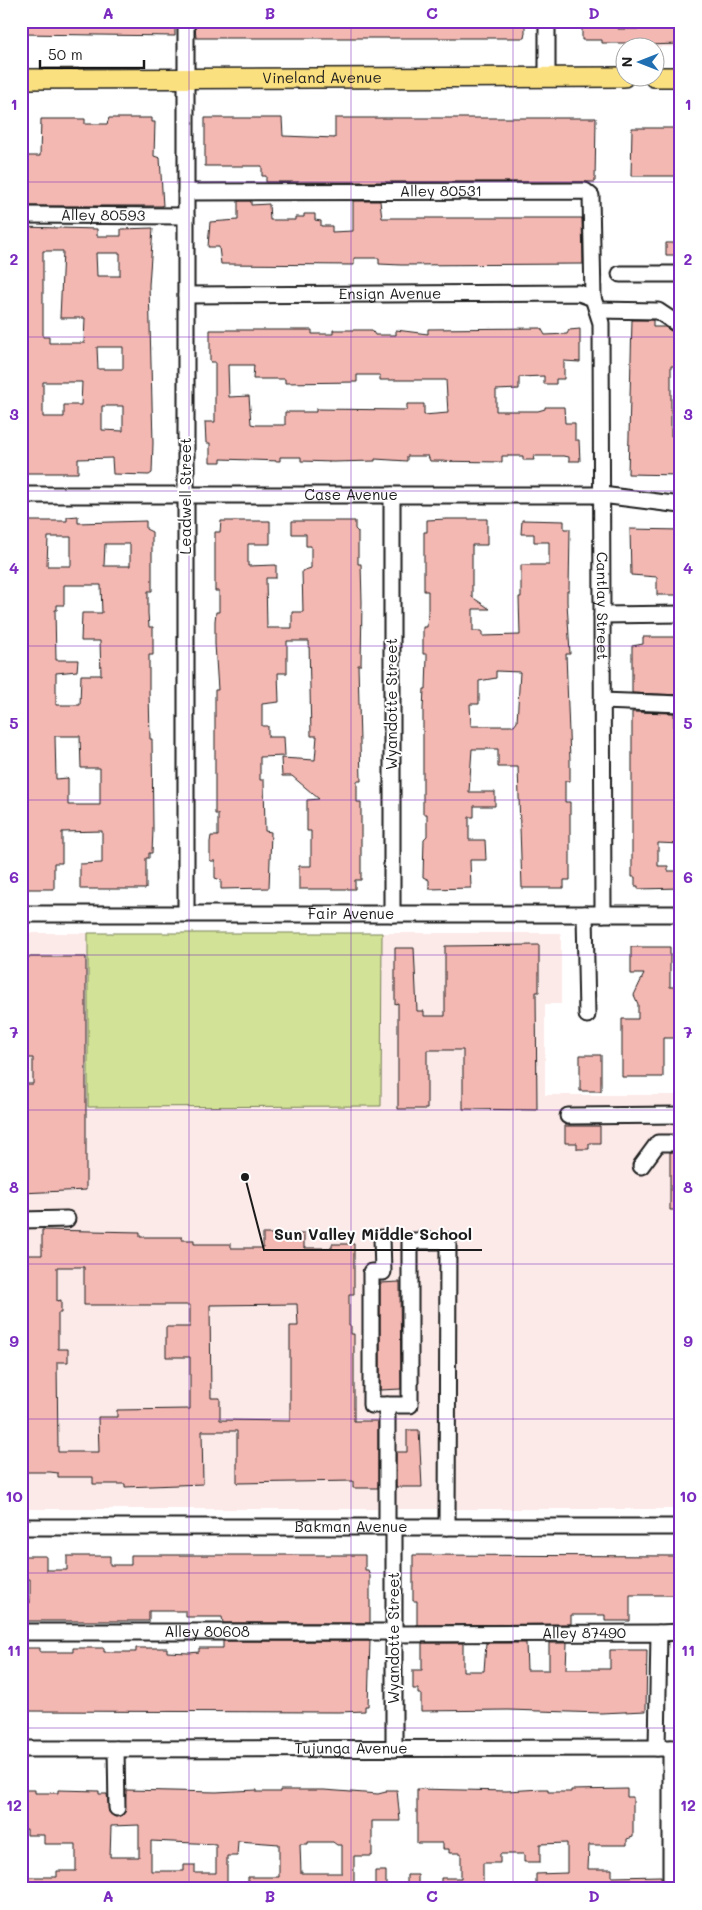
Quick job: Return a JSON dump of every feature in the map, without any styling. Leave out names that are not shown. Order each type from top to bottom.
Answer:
[{"type":"main road","name":"Vineland Avenue","points":[[21,79],[614,77]]},
{"type":"main road","points":[[664,77],[681,77]]},
{"type":"street","name":"Leadwell Street","points":[[186,21],[186,914]]},
{"type":"street","points":[[547,21],[547,77]]},
{"type":"street","name":"Alley 80531","points":[[186,192],[584,191],[592,196],[595,304]]},
{"type":"street","name":"Alley 80593","points":[[21,215],[186,216]]},
{"type":"street","points":[[620,274],[681,274]]},
{"type":"street","name":"Ensign Avenue","points":[[186,295],[579,293],[595,304],[658,311],[676,323],[681,324]]},
{"type":"street","name":"Cantlay Street","points":[[595,304],[601,323],[602,914]]},
{"type":"street","name":"Case Avenue","points":[[21,495],[602,495],[681,505]]},
{"type":"street","name":"Wyandotte Street","points":[[392,495],[392,914]]},
{"type":"street","points":[[602,615],[681,614]]},
{"type":"street","points":[[602,701],[681,704]]},
{"type":"street","name":"Fair Avenue","points":[[21,914],[681,914]]},
{"type":"street","points":[[585,914],[587,1015]]},
{"type":"street","points":[[568,1116],[681,1115]]},
{"type":"street","points":[[641,1166],[658,1143],[681,1143]]},
{"type":"street","points":[[21,1220],[68,1219]]},
{"type":"street","points":[[382,1238],[382,1272],[371,1272],[372,1405],[410,1405],[410,1241],[448,1241],[447,1527]]},
{"type":"street","name":"Wyandotte Street","points":[[387,1405],[394,1633],[394,1750]]},
{"type":"street","name":"Bakman Avenue","points":[[21,1527],[681,1527]]},
{"type":"street","name":"Alley 80608","points":[[21,1632],[394,1633]]},
{"type":"street","name":"Alley 87490","points":[[394,1633],[681,1632]]},
{"type":"street","points":[[659,1633],[670,1748],[671,1889]]},
{"type":"street","name":"Tujunga Avenue","points":[[21,1749],[394,1750],[670,1748]]},
{"type":"street","points":[[116,1749],[116,1808]]},
{"type":"shaded area","points":[[640,21],[681,21],[681,47],[664,47],[664,38],[640,38]]},
{"type":"shaded area","points":[[21,933],[561,933],[561,1004],[545,1004],[545,1095],[681,1095],[681,1509],[21,1509]]},
{"type":"green space","points":[[88,933],[382,933],[381,1106],[88,1107]]},
{"type":"building","points":[[21,21],[175,21],[175,36],[21,34]]},
{"type":"building","points":[[198,21],[525,21],[525,33],[524,38],[196,38],[195,25],[198,25]]},
{"type":"building","points":[[582,21],[618,21],[618,29],[644,29],[644,21],[681,21],[681,44],[664,44],[664,38],[614,38],[614,43],[602,43],[602,40],[582,40]]},
{"type":"building","points":[[109,118],[152,118],[152,122],[155,122],[154,156],[160,158],[163,206],[21,206],[21,156],[40,156],[41,119],[85,119],[85,124],[107,124]]},
{"type":"building","points":[[205,118],[282,118],[283,136],[335,138],[335,118],[596,118],[595,182],[266,182],[266,176],[262,176],[262,166],[205,166]]},
{"type":"building","points":[[632,128],[680,128],[680,176],[631,176]]},
{"type":"building","points":[[238,201],[251,201],[251,205],[269,204],[270,220],[295,220],[295,217],[304,217],[304,214],[315,214],[315,220],[321,221],[321,226],[332,226],[332,232],[353,231],[353,201],[380,201],[382,218],[582,218],[583,264],[401,265],[379,264],[379,258],[354,258],[354,265],[221,264],[219,247],[208,247],[210,222],[238,220]]},
{"type":"building","points":[[21,227],[97,229],[97,236],[121,236],[121,229],[153,228],[149,285],[152,473],[149,475],[113,474],[112,458],[78,459],[78,473],[21,473]],"holes":[[[43,251],[63,251],[60,318],[85,318],[84,343],[49,343],[49,337],[43,337]],[[96,253],[120,253],[120,276],[97,276]],[[97,347],[123,347],[123,369],[98,369]],[[43,382],[82,382],[81,405],[64,405],[64,417],[43,417]],[[102,406],[123,406],[123,431],[102,430]]]},
{"type":"building","points":[[666,243],[681,243],[681,255],[666,255]]},
{"type":"building","points":[[632,320],[653,320],[653,327],[665,327],[671,331],[681,332],[681,366],[671,366],[671,436],[681,436],[680,475],[628,474]]},
{"type":"building","points":[[541,328],[545,335],[567,334],[569,330],[580,329],[580,362],[564,361],[564,379],[556,379],[556,384],[544,384],[544,376],[519,377],[519,389],[496,390],[496,411],[538,411],[545,409],[545,407],[564,407],[565,423],[575,423],[575,440],[579,440],[580,461],[569,461],[569,457],[564,456],[533,456],[534,460],[523,460],[523,456],[502,456],[502,462],[430,461],[428,456],[407,456],[407,461],[375,459],[375,461],[301,461],[301,457],[280,457],[280,461],[221,459],[221,462],[210,462],[210,443],[206,443],[205,422],[215,422],[215,362],[210,362],[210,330],[312,330],[312,334],[333,334],[333,330],[372,330],[375,335],[396,335],[396,330],[428,334],[428,329]],"holes":[[[228,365],[254,365],[253,379],[285,379],[285,383],[357,382],[357,375],[380,375],[380,380],[446,380],[448,413],[424,415],[424,404],[407,404],[407,410],[316,409],[316,412],[285,412],[285,425],[251,424],[249,396],[229,397]]]},
{"type":"building","points":[[78,516],[78,523],[146,521],[146,529],[152,532],[152,591],[148,591],[148,613],[149,627],[153,627],[153,655],[149,655],[149,690],[150,739],[152,739],[153,830],[152,853],[149,853],[149,858],[146,858],[146,889],[80,889],[80,864],[102,863],[102,831],[62,832],[62,863],[54,863],[54,889],[21,889],[21,521],[67,521],[67,517]],"holes":[[[48,537],[71,537],[71,566],[47,566]],[[105,544],[130,544],[130,566],[104,566]],[[64,585],[101,585],[102,613],[82,613],[81,641],[100,641],[101,675],[81,675],[80,705],[56,705],[56,673],[77,671],[78,660],[56,660],[55,610],[57,610],[57,605],[64,605]],[[55,736],[80,736],[81,768],[100,768],[100,805],[68,805],[68,778],[56,779]]]},
{"type":"building","points":[[487,519],[487,545],[472,545],[472,597],[490,609],[473,609],[473,631],[482,631],[482,636],[520,635],[519,597],[521,597],[521,565],[549,565],[549,542],[534,542],[534,534],[521,534],[522,520],[564,521],[564,529],[570,529],[569,591],[567,591],[567,602],[570,654],[566,654],[570,781],[565,781],[565,802],[570,802],[570,880],[564,880],[564,888],[522,888],[518,767],[498,767],[498,749],[472,749],[469,792],[495,792],[495,806],[474,806],[474,817],[469,817],[469,840],[485,840],[486,860],[470,860],[471,888],[429,889],[429,880],[423,877],[424,839],[427,836],[427,814],[423,814],[423,709],[424,689],[426,689],[427,654],[423,654],[423,627],[427,627],[428,612],[428,591],[424,591],[424,532],[427,532],[427,520]],"holes":[[[496,671],[520,672],[517,722],[514,726],[471,726],[470,704],[479,704],[479,681],[496,678]]]},
{"type":"building","points":[[221,521],[270,521],[270,544],[248,544],[248,566],[276,565],[276,578],[266,578],[267,628],[292,628],[292,612],[303,612],[302,571],[311,568],[311,546],[306,546],[306,534],[292,534],[292,521],[355,521],[355,529],[358,532],[358,564],[361,564],[362,602],[361,665],[358,665],[361,781],[357,781],[357,802],[361,802],[361,880],[355,880],[355,889],[299,889],[299,866],[311,866],[311,831],[307,831],[307,800],[319,799],[292,776],[282,776],[281,758],[315,760],[317,736],[311,736],[309,641],[287,641],[287,673],[278,673],[279,702],[262,704],[262,726],[268,726],[268,737],[284,737],[285,756],[260,757],[260,780],[264,780],[265,831],[271,832],[269,888],[221,889],[221,880],[215,878],[215,861],[210,861],[210,842],[211,836],[218,836],[218,814],[215,814],[215,690],[218,690],[215,621],[216,612],[219,612],[219,591],[215,591],[215,532],[220,532]]},
{"type":"building","points":[[630,529],[681,530],[681,595],[657,595],[657,577],[631,575]]},
{"type":"building","points":[[643,637],[681,637],[681,695],[632,693],[632,646],[643,644]]},
{"type":"building","points":[[632,712],[674,713],[674,736],[681,736],[681,844],[658,843],[658,866],[668,866],[668,871],[680,871],[681,888],[638,889],[638,886],[635,886],[635,877],[632,877]]},
{"type":"building","points":[[539,945],[539,992],[536,992],[537,1110],[463,1109],[463,1050],[427,1050],[427,1109],[398,1109],[398,1003],[395,1004],[395,948],[414,948],[417,1011],[424,1011],[424,1016],[445,1016],[445,946]]},
{"type":"building","points":[[631,947],[670,947],[670,987],[676,987],[675,1038],[663,1038],[663,1077],[622,1077],[622,1019],[638,1019],[638,1004],[634,995],[644,974],[631,974]]},
{"type":"building","points":[[21,957],[86,957],[86,1190],[21,1193],[21,1084],[33,1084],[33,1058],[21,1058]]},
{"type":"building","points":[[580,1055],[601,1055],[601,1091],[580,1091]]},
{"type":"building","points":[[565,1126],[600,1126],[600,1143],[589,1143],[589,1149],[577,1149],[577,1143],[565,1143]]},
{"type":"building","points":[[670,1152],[681,1152],[681,1210],[670,1210]]},
{"type":"building","points":[[42,1230],[140,1232],[140,1237],[182,1237],[182,1240],[194,1240],[194,1244],[231,1244],[231,1248],[263,1248],[263,1234],[304,1234],[304,1248],[332,1248],[332,1244],[354,1244],[354,1294],[349,1294],[349,1326],[351,1326],[351,1334],[354,1334],[354,1421],[378,1421],[378,1488],[353,1488],[353,1481],[237,1483],[237,1431],[202,1431],[203,1484],[125,1487],[125,1484],[93,1484],[93,1477],[58,1477],[58,1473],[21,1472],[21,1255],[42,1255]],"holes":[[[57,1267],[84,1267],[84,1305],[190,1305],[190,1327],[166,1327],[166,1357],[190,1357],[190,1409],[117,1410],[117,1417],[98,1417],[99,1452],[58,1452],[57,1362],[68,1362],[68,1349],[58,1349],[58,1313],[61,1313],[61,1300],[57,1301]],[[297,1304],[298,1326],[290,1326],[290,1421],[220,1420],[220,1398],[211,1398],[210,1305]]]},
{"type":"building","points":[[400,1282],[401,1389],[380,1390],[380,1283]]},
{"type":"building","points":[[407,1430],[419,1430],[422,1487],[396,1487],[396,1452],[407,1452]]},
{"type":"building","points":[[131,1555],[365,1555],[365,1570],[368,1570],[370,1576],[370,1623],[223,1623],[222,1617],[186,1617],[186,1611],[149,1611],[149,1621],[21,1621],[21,1603],[30,1603],[30,1579],[21,1579],[21,1556],[46,1556],[46,1570],[67,1570],[67,1556],[110,1556],[110,1565],[131,1565]]},
{"type":"building","points":[[413,1555],[681,1556],[681,1595],[630,1595],[630,1621],[605,1621],[605,1615],[571,1615],[571,1624],[417,1625],[417,1601],[413,1601]]},
{"type":"building","points":[[223,1641],[370,1641],[368,1706],[365,1706],[365,1711],[339,1712],[21,1711],[21,1648],[40,1648],[40,1652],[73,1652],[73,1648],[104,1648],[104,1652],[136,1652],[136,1648],[167,1648],[167,1652],[189,1653],[199,1652],[199,1648],[223,1648]]},
{"type":"building","points":[[422,1643],[463,1643],[463,1671],[484,1671],[486,1643],[526,1643],[527,1670],[549,1670],[549,1643],[567,1643],[566,1669],[610,1669],[610,1650],[647,1650],[646,1711],[601,1713],[508,1710],[421,1711],[421,1694],[418,1694],[418,1689],[413,1689],[413,1670],[422,1670]]},
{"type":"building","points":[[417,1789],[507,1791],[548,1789],[548,1792],[571,1792],[571,1790],[627,1789],[627,1797],[633,1797],[633,1837],[627,1839],[627,1845],[589,1845],[588,1869],[612,1869],[612,1877],[661,1876],[661,1889],[536,1889],[536,1874],[567,1873],[567,1843],[540,1844],[540,1862],[524,1862],[524,1854],[500,1854],[500,1863],[483,1863],[483,1889],[441,1889],[441,1878],[461,1878],[461,1853],[449,1853],[449,1849],[443,1849],[443,1843],[417,1843]]},
{"type":"building","points":[[21,1790],[35,1790],[35,1793],[58,1793],[58,1790],[99,1791],[99,1794],[107,1794],[109,1812],[117,1817],[125,1812],[126,1790],[216,1792],[257,1790],[257,1792],[280,1792],[280,1790],[324,1790],[378,1794],[386,1792],[386,1790],[397,1790],[400,1821],[372,1821],[372,1856],[354,1856],[354,1888],[248,1889],[248,1877],[279,1877],[279,1844],[238,1841],[237,1856],[227,1856],[227,1889],[26,1889],[26,1877],[57,1877],[57,1871],[76,1871],[76,1844],[44,1844],[44,1835],[27,1835],[27,1829],[21,1829]],"holes":[[[139,1825],[139,1857],[110,1857],[111,1826]],[[151,1841],[216,1844],[216,1873],[195,1873],[195,1865],[184,1865],[184,1871],[151,1871]],[[308,1842],[333,1842],[337,1845],[342,1845],[342,1873],[301,1873],[300,1844],[308,1844]]]},
{"type":"building","points":[[375,1871],[386,1871],[386,1889],[375,1889]]},
{"type":"building","points":[[407,1875],[418,1875],[418,1888],[407,1889]]},
{"type":"place","name":"Sun Valley Middle School","points":[[245,1177]]}]
